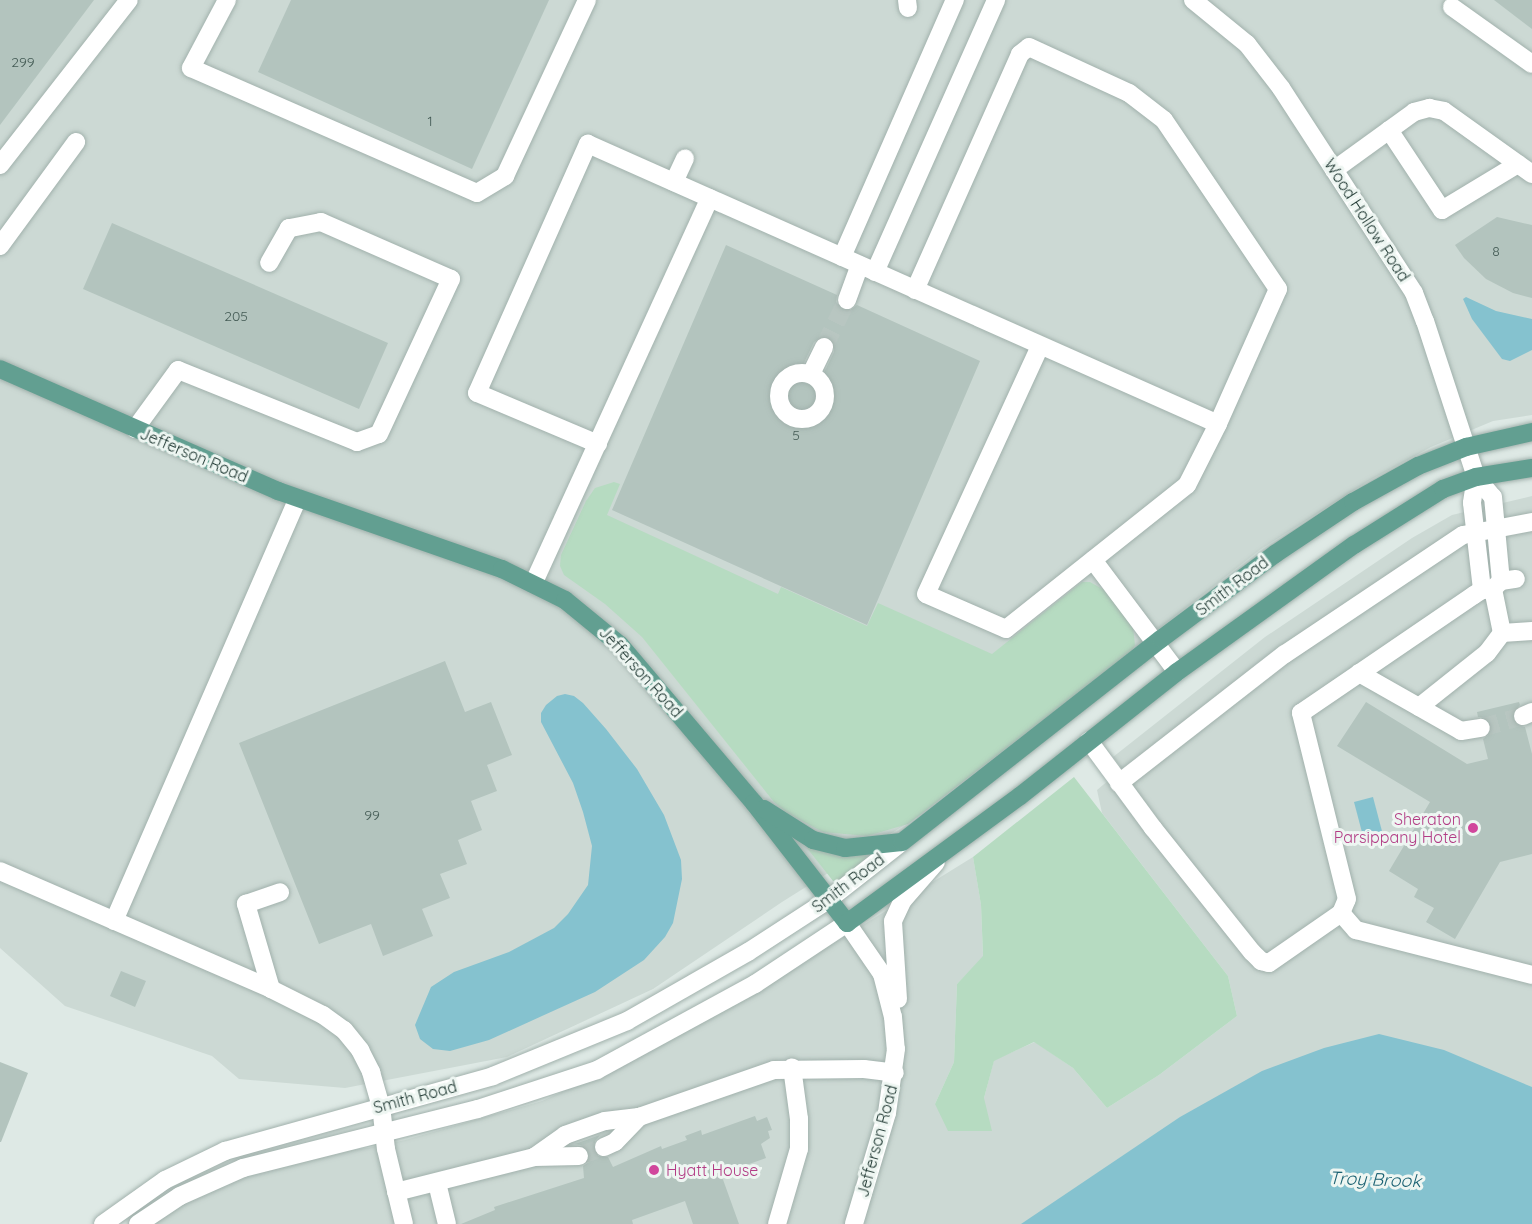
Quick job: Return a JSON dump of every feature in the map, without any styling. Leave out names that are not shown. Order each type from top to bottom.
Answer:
[{"type":"main road","name":"Jefferson Road","points":[[0,369],[298,498],[502,569],[534,582],[565,600],[620,645],[754,803],[847,923]]},
{"type":"main road","name":"Smith Road","points":[[902,842],[1156,643],[1275,554],[1384,482],[1466,447],[1532,432]]},
{"type":"main road","name":"Smith Road","points":[[847,923],[945,851],[1177,672],[1354,545],[1422,500],[1476,477],[1532,468]]},
{"type":"main road","points":[[754,803],[813,840],[845,848],[902,842]]},
{"type":"street","points":[[0,165],[129,0]]},
{"type":"street","points":[[227,0],[191,68],[477,193],[505,176],[587,0]]},
{"type":"street","points":[[842,257],[955,0]]},
{"type":"street","points":[[846,300],[868,269],[996,0]]},
{"type":"street","name":"Wood Hollow Road","points":[[1193,0],[1247,44],[1281,88],[1413,293],[1425,321],[1476,477]]},
{"type":"street","points":[[1452,8],[1532,64]]},
{"type":"street","points":[[915,290],[1020,54],[1029,47],[1111,83],[1140,100],[1164,120],[1278,289],[1218,424],[1187,485],[1006,629],[926,594],[1040,346]]},
{"type":"street","points":[[1334,170],[1389,130],[1418,110],[1439,109],[1525,169],[1442,210],[1389,130]]},
{"type":"street","points":[[0,246],[76,142]]},
{"type":"street","points":[[598,444],[477,393],[588,144],[1218,424]]},
{"type":"street","points":[[674,182],[685,158]]},
{"type":"street","points":[[534,582],[710,198]]},
{"type":"street","points":[[135,429],[178,370],[357,442],[379,434],[451,279],[321,222],[289,228],[269,263]]},
{"type":"street","points":[[810,374],[824,346]]},
{"type":"street","points":[[1419,707],[1487,653],[1502,633],[1493,497],[1476,477]]},
{"type":"street","points":[[1476,477],[1472,503],[1476,532],[1498,585]]},
{"type":"street","points":[[114,921],[298,498]]},
{"type":"street","points":[[1119,783],[1285,654],[1463,535],[1532,522]]},
{"type":"street","points":[[1094,560],[1177,672]]},
{"type":"street","points":[[1089,741],[1119,783],[1261,961],[1269,963],[1341,913],[1347,899],[1300,713],[1498,585]]},
{"type":"street","points":[[1502,633],[1532,631]]},
{"type":"street","points":[[1359,673],[1461,731],[1480,728]]},
{"type":"street","name":"Smith Road","points":[[103,1224],[165,1180],[194,1164],[246,1145],[494,1076],[627,1021],[748,952],[828,900],[902,842]]},
{"type":"street","points":[[896,1049],[900,1026],[892,921],[903,900],[945,851]]},
{"type":"street","points":[[0,871],[271,989],[323,1015],[344,1030],[360,1050],[371,1072],[381,1106],[384,1132],[404,1224]]},
{"type":"street","points":[[271,989],[246,904],[280,892]]},
{"type":"street","points":[[1341,913],[1356,930],[1532,975]]},
{"type":"street","name":"Smith Road","points":[[138,1224],[180,1196],[243,1168],[488,1106],[597,1070],[755,984],[847,923]]},
{"type":"street","name":"Jefferson Road","points":[[847,923],[882,974],[893,1017],[896,1049],[895,1074],[887,1113],[854,1224]]},
{"type":"street","points":[[534,1157],[565,1135],[605,1121],[639,1117],[774,1070],[792,1067],[864,1069],[895,1074]]},
{"type":"street","points":[[777,1224],[799,1149],[799,1119],[792,1067]]},
{"type":"street","points":[[604,1147],[615,1142],[639,1117]]},
{"type":"street","points":[[396,1192],[534,1157],[579,1156]]},
{"type":"street","points":[[437,1183],[447,1224]]},
{"type":"shaded area","points":[[0,0],[1532,0],[1532,415],[1493,421],[1431,447],[1370,480],[1261,549],[922,814],[782,902],[653,989],[507,1057],[345,1088],[239,1079],[212,1056],[65,1006],[0,948]]},
{"type":"shaded area","points":[[1532,496],[1532,1224],[147,1224],[199,1193],[255,1171],[327,1152],[368,1148],[405,1140],[542,1101],[627,1062],[829,946],[973,857],[981,905],[983,957],[957,984],[954,1062],[935,1104],[984,1098],[994,1060],[1035,1042],[1073,1068],[1107,1108],[1159,1075],[1237,1016],[1228,976],[1102,813],[1097,790],[1122,769],[1113,757],[1265,637],[1412,538],[1452,515]]},
{"type":"green space","points":[[614,482],[620,484],[607,515],[778,594],[781,587],[867,626],[878,603],[992,654],[1082,582],[1090,582],[1104,590],[1133,627],[1135,645],[1131,652],[908,824],[867,836],[823,832],[787,813],[774,802],[642,637],[605,604],[564,575],[560,566],[561,555],[586,501],[595,488]]},
{"type":"green space","points":[[1074,777],[1228,976],[1237,1016],[1159,1075],[1107,1108],[1073,1068],[1034,1042],[994,1061],[984,1098],[992,1131],[948,1131],[935,1104],[954,1062],[957,984],[983,956],[981,905],[973,857]]},
{"type":"green space","points":[[809,846],[843,854],[866,855],[867,858],[837,882],[833,881],[807,848]]},
{"type":"water","points":[[1466,297],[1496,311],[1532,319],[1532,350],[1510,361],[1502,359],[1472,319],[1463,299]]},
{"type":"water","points":[[565,694],[574,696],[583,703],[606,729],[637,769],[664,815],[681,860],[682,879],[673,923],[665,937],[644,960],[595,992],[489,1040],[450,1051],[433,1049],[420,1039],[415,1025],[431,987],[454,972],[509,952],[554,928],[568,914],[588,885],[592,846],[583,812],[573,783],[541,722],[541,713],[546,705],[557,696]]},
{"type":"water","points":[[1373,797],[1383,835],[1364,840],[1354,802]]},
{"type":"water","name":"Troy Brook","points":[[1379,1034],[1444,1050],[1532,1087],[1532,1224],[1021,1224],[1180,1117],[1262,1071],[1324,1048]]},
{"type":"building","points":[[0,0],[94,0],[0,125]]},
{"type":"building","points":[[291,0],[549,0],[472,169],[258,72]]},
{"type":"building","points":[[1494,0],[1532,0],[1532,29]]},
{"type":"building","points":[[1497,217],[1532,225],[1532,298],[1513,293],[1486,279],[1464,258],[1455,245]]},
{"type":"building","points":[[112,223],[388,343],[359,409],[83,289]]},
{"type":"building","points":[[726,245],[837,295],[836,302],[843,310],[849,311],[857,305],[980,361],[867,625],[612,510]],"holes":[[[824,336],[834,341],[834,352],[817,384],[807,384],[801,380],[801,369],[814,342]]]},
{"type":"building","points":[[445,661],[465,712],[491,702],[512,755],[487,765],[497,791],[471,801],[482,830],[458,840],[467,864],[440,874],[450,898],[422,909],[433,936],[383,956],[371,924],[319,944],[239,743]]},
{"type":"building","name":"Sheraton Parsippany Hotel","points":[[1366,702],[1467,764],[1488,759],[1483,739],[1491,733],[1492,726],[1486,718],[1478,717],[1477,712],[1519,702],[1520,705],[1512,714],[1513,720],[1517,725],[1525,727],[1532,754],[1532,854],[1500,862],[1455,939],[1426,922],[1434,908],[1414,897],[1418,889],[1389,871],[1430,802],[1337,746]]},
{"type":"building","points":[[121,971],[146,981],[135,1007],[110,996]]},
{"type":"building","points":[[0,1062],[28,1073],[1,1142],[0,1142]]},
{"type":"building","name":"Hyatt House","points":[[755,1116],[757,1121],[767,1117],[772,1130],[768,1131],[770,1138],[761,1144],[766,1158],[721,1174],[739,1224],[693,1224],[685,1201],[632,1220],[633,1224],[461,1224],[495,1210],[494,1207],[584,1178],[583,1166],[589,1162],[590,1155],[585,1146],[575,1144],[600,1135],[595,1141],[594,1151],[598,1156],[608,1157],[613,1167],[661,1146],[662,1149],[687,1140],[685,1136],[701,1130],[702,1135]]},
{"type":"tunnel","points":[[824,347],[847,300]]},
{"type":"tunnel","points":[[1481,728],[1523,716]]},
{"type":"tunnel","points":[[579,1156],[604,1147]]},
{"type":"place","name":"Sheraton Parsippany Hotel","points":[[1473,828]]},
{"type":"place","name":"Hyatt House","points":[[654,1170]]}]
